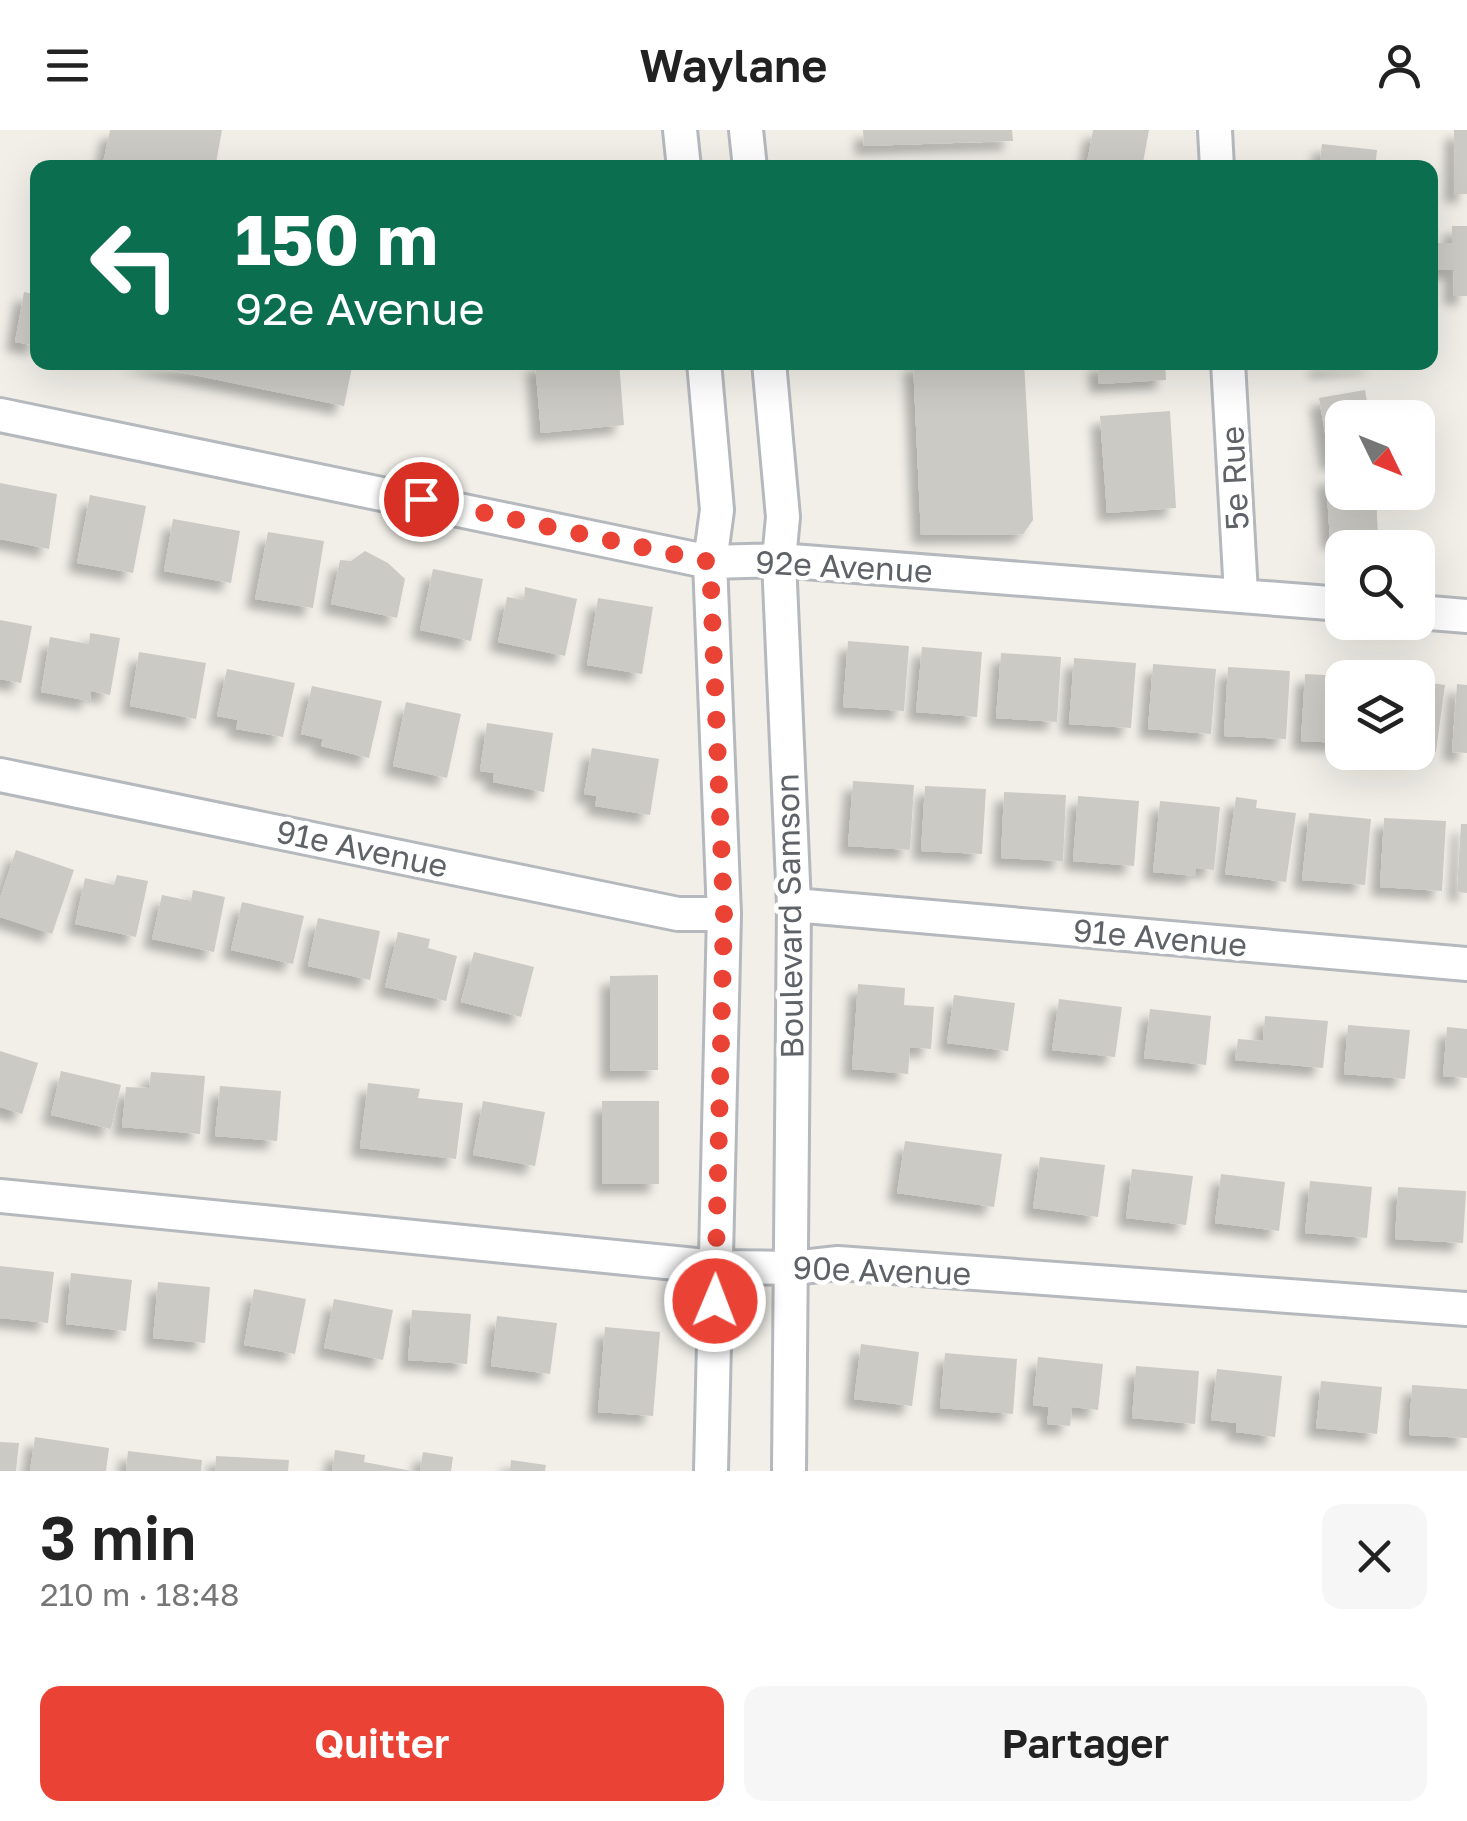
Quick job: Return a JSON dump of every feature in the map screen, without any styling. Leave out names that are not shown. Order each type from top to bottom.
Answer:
[{"type":"street","points":[[680,130],[683,160]]},
{"type":"street","points":[[746,130],[749,160]]},
{"type":"street","points":[[1214,130],[1216,160]]},
{"type":"street","name":"Boulevard Samson","points":[[705,370],[717,510],[710,562],[724,914],[710,1471]]},
{"type":"street","name":"Boulevard Samson","points":[[769,370],[783,517],[779,560],[794,906],[789,1471]]},
{"type":"street","name":"5e Rue","points":[[1228,370],[1241,594]]},
{"type":"street","name":"92e Avenue","points":[[0,415],[490,512],[710,562],[779,560],[1325,602]]},
{"type":"street","points":[[1435,613],[1467,616]]},
{"type":"street","name":"91e Avenue","points":[[0,774],[678,914],[724,914]]},
{"type":"street","name":"91e Avenue","points":[[794,906],[1467,964]]},
{"type":"street","name":"90e Avenue","points":[[0,1196],[716,1267],[793,1268],[838,1263],[1467,1309]]},
{"type":"building","points":[[110,130],[222,130],[216,160],[104,160]]},
{"type":"building","points":[[863,130],[1012,130],[1013,141],[864,146]]},
{"type":"building","points":[[1093,130],[1149,130],[1143,160],[1087,160]]},
{"type":"building","points":[[1454,130],[1467,130],[1467,194],[1454,194]]},
{"type":"building","points":[[1322,144],[1377,150],[1376,160],[1320,160]]},
{"type":"building","points":[[1452,226],[1467,226],[1467,296],[1453,296],[1454,270],[1438,270],[1438,243],[1452,243]]},
{"type":"building","points":[[24,292],[30,293],[30,345],[15,342]]},
{"type":"building","points":[[170,370],[351,370],[344,406]]},
{"type":"building","points":[[536,370],[620,370],[624,425],[541,433]]},
{"type":"building","points":[[913,370],[1024,370],[1033,520],[1023,534],[921,535]]},
{"type":"building","points":[[1098,370],[1165,370],[1166,380],[1099,384]]},
{"type":"building","points":[[1365,390],[1367,400],[1325,400],[1325,433],[1319,398]]},
{"type":"building","points":[[1170,411],[1176,508],[1107,513],[1100,416]]},
{"type":"building","points":[[0,483],[57,494],[49,549],[0,539]]},
{"type":"building","points":[[90,495],[146,506],[133,573],[77,563]]},
{"type":"building","points":[[1328,510],[1377,510],[1378,530],[1329,530]]},
{"type":"building","points":[[173,519],[240,531],[231,583],[164,571]]},
{"type":"building","points":[[268,532],[324,541],[313,608],[255,599]]},
{"type":"building","points":[[365,551],[388,563],[405,579],[397,618],[331,604],[340,560],[351,561]]},
{"type":"building","points":[[433,569],[483,579],[471,641],[420,630]]},
{"type":"building","points":[[525,587],[577,599],[565,656],[498,642],[507,597],[524,600]]},
{"type":"building","points":[[598,598],[653,607],[642,674],[587,665]]},
{"type":"building","points":[[0,620],[32,626],[21,683],[0,679]]},
{"type":"building","points":[[90,633],[120,638],[110,695],[91,691],[90,701],[41,692],[50,637],[89,644]]},
{"type":"building","points":[[848,641],[909,646],[904,711],[843,707]]},
{"type":"building","points":[[922,647],[982,652],[977,717],[916,712]]},
{"type":"building","points":[[139,652],[206,663],[196,719],[130,706]]},
{"type":"building","points":[[1001,653],[1061,657],[1057,722],[996,718]]},
{"type":"building","points":[[1074,658],[1136,663],[1131,728],[1069,724]]},
{"type":"building","points":[[1153,664],[1216,669],[1211,734],[1148,729]]},
{"type":"building","points":[[1228,667],[1290,671],[1286,739],[1224,736]]},
{"type":"building","points":[[227,669],[295,683],[283,737],[236,729],[238,720],[217,716]]},
{"type":"building","points":[[1305,674],[1325,675],[1325,742],[1301,741]]},
{"type":"building","points":[[1435,684],[1445,685],[1435,752]]},
{"type":"building","points":[[1457,684],[1467,685],[1467,753],[1452,752]]},
{"type":"building","points":[[312,686],[382,701],[369,758],[321,746],[323,739],[301,734]]},
{"type":"building","points":[[406,702],[461,714],[447,778],[393,766]]},
{"type":"building","points":[[487,723],[553,733],[544,792],[493,782],[494,773],[480,771]]},
{"type":"building","points":[[592,748],[659,759],[650,815],[595,806],[597,796],[584,794]]},
{"type":"building","points":[[853,781],[914,785],[910,850],[848,846]]},
{"type":"building","points":[[925,786],[986,789],[982,854],[921,851]]},
{"type":"building","points":[[1004,792],[1066,795],[1063,861],[1001,858]]},
{"type":"building","points":[[1078,796],[1139,801],[1134,866],[1073,861]]},
{"type":"building","points":[[1236,797],[1257,800],[1256,808],[1296,813],[1286,882],[1225,874]]},
{"type":"building","points":[[1160,801],[1220,807],[1214,870],[1196,868],[1196,876],[1153,872]]},
{"type":"building","points":[[1309,813],[1371,819],[1365,885],[1302,880]]},
{"type":"building","points":[[1384,818],[1446,821],[1442,891],[1380,887]]},
{"type":"building","points":[[1461,824],[1467,824],[1467,893],[1457,892]]},
{"type":"building","points":[[16,850],[74,870],[52,934],[0,917],[0,898]]},
{"type":"building","points":[[117,875],[148,881],[136,937],[75,924],[85,878],[114,885]]},
{"type":"building","points":[[193,890],[225,897],[214,952],[152,939],[162,895],[191,901]]},
{"type":"building","points":[[242,902],[304,916],[293,964],[231,950]]},
{"type":"building","points":[[318,918],[380,931],[370,980],[308,966]]},
{"type":"building","points":[[398,932],[430,939],[428,948],[457,956],[446,1001],[385,987]]},
{"type":"building","points":[[474,952],[534,967],[521,1017],[461,1002]]},
{"type":"building","points":[[658,975],[658,1070],[610,1071],[610,976]]},
{"type":"building","points":[[858,984],[905,988],[904,1005],[934,1007],[931,1049],[910,1047],[908,1074],[852,1069]]},
{"type":"building","points":[[954,995],[1015,1003],[1008,1051],[947,1043]]},
{"type":"building","points":[[1059,999],[1122,1007],[1115,1057],[1052,1050]]},
{"type":"building","points":[[1150,1009],[1211,1016],[1206,1065],[1144,1058]]},
{"type":"building","points":[[1265,1016],[1328,1021],[1323,1068],[1235,1060],[1238,1039],[1263,1041]]},
{"type":"building","points":[[1348,1025],[1410,1030],[1405,1079],[1344,1074]]},
{"type":"building","points":[[1447,1027],[1467,1029],[1467,1078],[1443,1076]]},
{"type":"building","points":[[0,1051],[38,1063],[22,1114],[0,1107]]},
{"type":"building","points":[[61,1071],[121,1085],[111,1129],[51,1115]]},
{"type":"building","points":[[151,1072],[205,1076],[200,1134],[122,1127],[126,1087],[149,1088]]},
{"type":"building","points":[[368,1083],[420,1089],[418,1098],[463,1103],[456,1159],[360,1148]]},
{"type":"building","points":[[220,1086],[281,1091],[277,1141],[215,1136]]},
{"type":"building","points":[[483,1101],[545,1112],[535,1166],[473,1155]]},
{"type":"building","points":[[602,1101],[659,1101],[659,1184],[602,1184]]},
{"type":"building","points":[[905,1141],[1002,1154],[994,1207],[897,1193]]},
{"type":"building","points":[[1040,1157],[1105,1165],[1098,1217],[1033,1208]]},
{"type":"building","points":[[1132,1169],[1193,1176],[1186,1225],[1126,1218]]},
{"type":"building","points":[[1221,1174],[1285,1182],[1279,1231],[1215,1223]]},
{"type":"building","points":[[1310,1181],[1372,1187],[1367,1238],[1305,1233]]},
{"type":"building","points":[[1398,1187],[1466,1191],[1463,1243],[1395,1239]]},
{"type":"building","points":[[0,1266],[54,1272],[48,1323],[0,1318]]},
{"type":"building","points":[[71,1273],[132,1280],[126,1331],[66,1324]]},
{"type":"building","points":[[158,1282],[210,1287],[205,1343],[153,1338]]},
{"type":"building","points":[[254,1289],[306,1299],[295,1354],[244,1345]]},
{"type":"building","points":[[334,1299],[393,1310],[383,1360],[324,1348]]},
{"type":"building","points":[[412,1310],[471,1314],[467,1364],[408,1360]]},
{"type":"building","points":[[497,1316],[557,1323],[550,1374],[491,1366]]},
{"type":"building","points":[[605,1327],[660,1332],[653,1416],[598,1412]]},
{"type":"building","points":[[861,1344],[919,1352],[912,1406],[854,1399]]},
{"type":"building","points":[[945,1353],[1017,1359],[1013,1414],[940,1408]]},
{"type":"building","points":[[1038,1357],[1103,1364],[1098,1410],[1072,1407],[1070,1426],[1047,1424],[1049,1407],[1033,1405]]},
{"type":"building","points":[[1136,1366],[1199,1371],[1195,1424],[1132,1418]]},
{"type":"building","points":[[1217,1369],[1282,1376],[1275,1437],[1236,1432],[1236,1423],[1211,1420]]},
{"type":"building","points":[[1321,1381],[1382,1387],[1377,1434],[1316,1428]]},
{"type":"building","points":[[1412,1385],[1467,1389],[1467,1438],[1409,1435]]},
{"type":"building","points":[[35,1437],[109,1448],[106,1471],[30,1471]]},
{"type":"building","points":[[0,1442],[19,1443],[16,1471],[0,1471]]},
{"type":"building","points":[[335,1450],[365,1455],[364,1462],[412,1471],[332,1471]]},
{"type":"building","points":[[128,1451],[202,1460],[201,1471],[126,1471]]},
{"type":"building","points":[[423,1452],[453,1457],[451,1471],[420,1471]]},
{"type":"building","points":[[216,1456],[289,1460],[288,1471],[215,1471]]},
{"type":"building","points":[[511,1460],[546,1465],[545,1471],[510,1471]]},
{"type":"route","points":[[421,499],[710,562],[724,914],[715,1301]]}]
